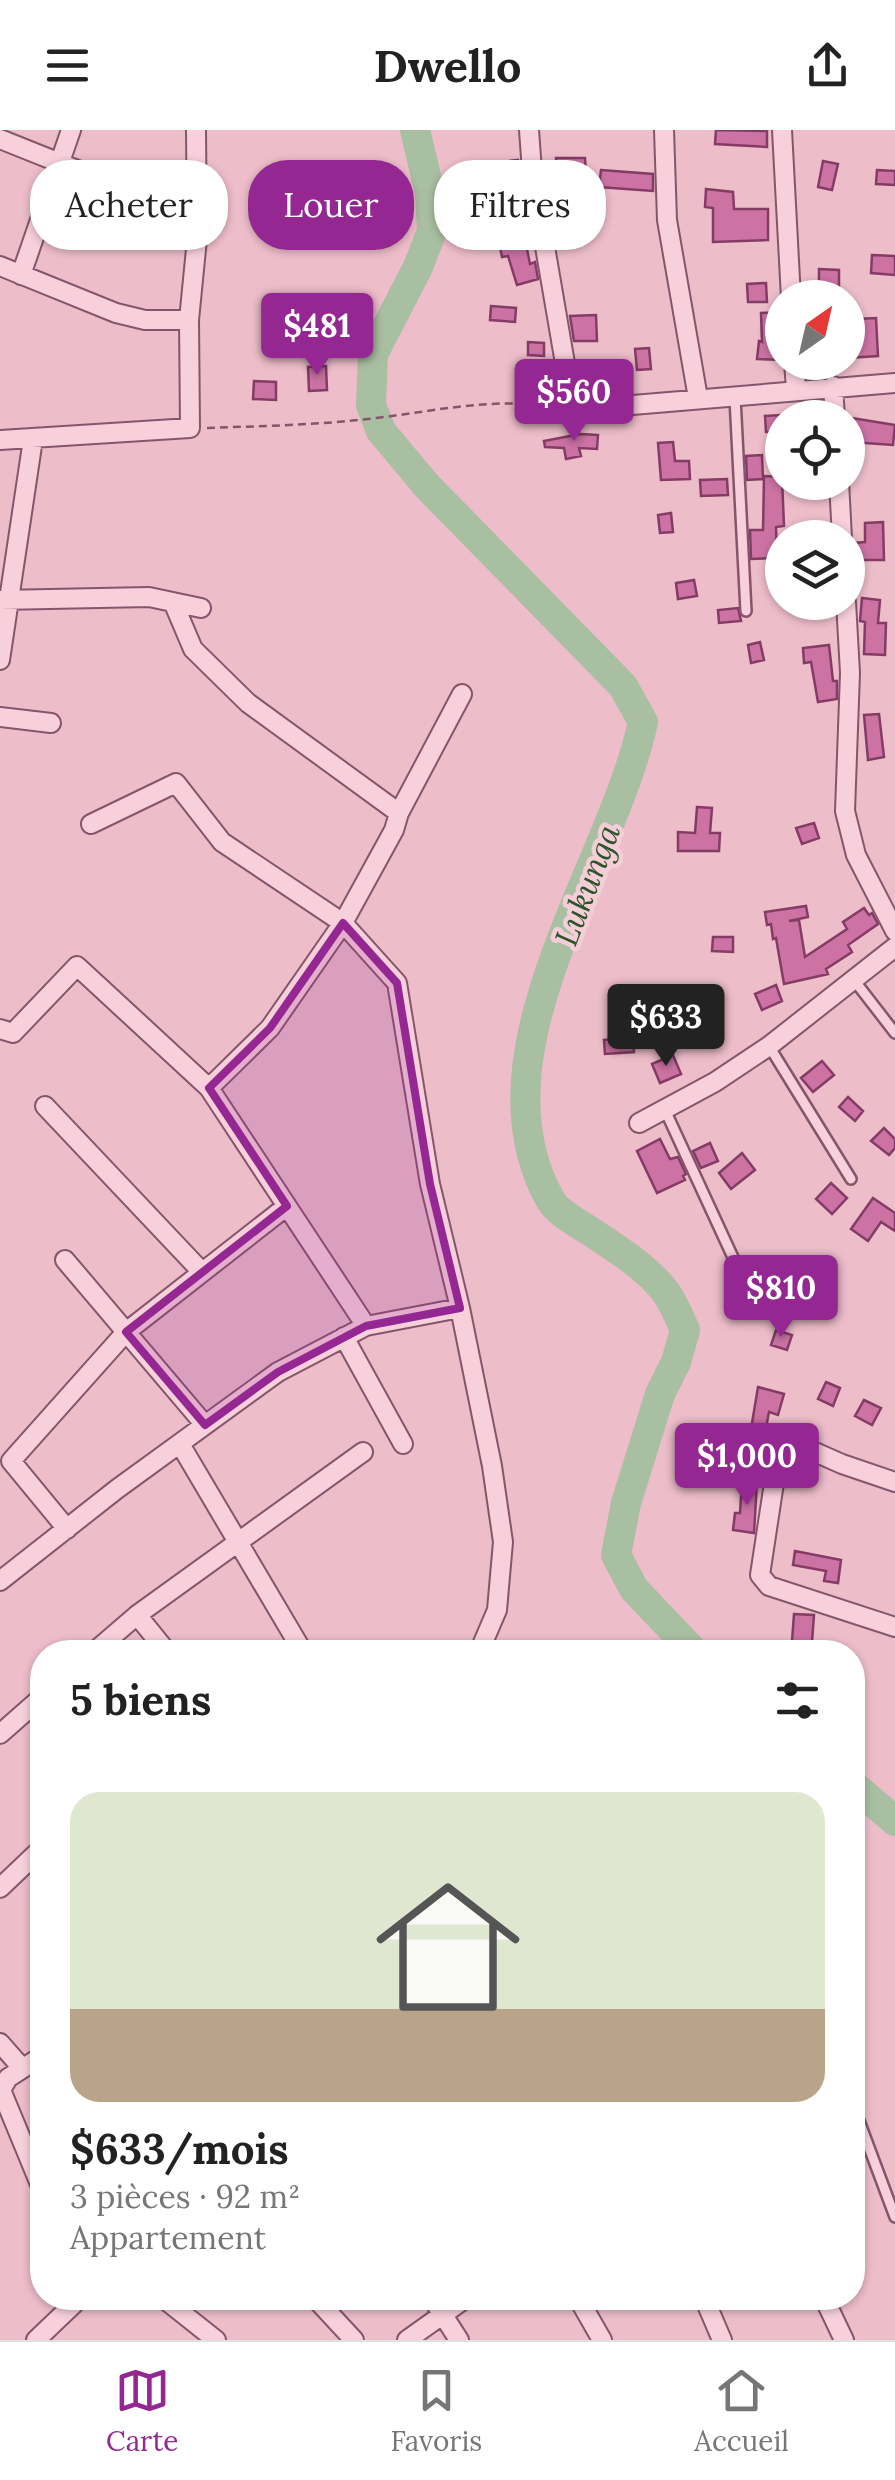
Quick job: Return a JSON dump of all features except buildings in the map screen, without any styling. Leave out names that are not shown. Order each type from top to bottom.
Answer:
[{"type":"street","points":[[62,160],[72,130]]},
{"type":"street","points":[[0,440],[190,428],[190,320],[198,239],[196,130]]},
{"type":"street","points":[[529,130],[532,172],[573,410],[895,383]]},
{"type":"street","points":[[664,130],[667,220],[698,398]]},
{"type":"street","points":[[782,130],[790,280]]},
{"type":"street","points":[[0,138],[54,160]]},
{"type":"street","points":[[21,275],[30,250]]},
{"type":"street","points":[[0,266],[116,313],[145,320],[190,320]]},
{"type":"street","points":[[795,380],[796,389]]},
{"type":"street","points":[[834,386],[834,400]]},
{"type":"street","points":[[0,660],[5,600],[34,438]]},
{"type":"street","points":[[5,600],[148,597],[201,608]]},
{"type":"street","points":[[173,602],[193,649],[248,704],[399,813]]},
{"type":"street","points":[[847,620],[850,674],[844,811],[856,856],[895,931]]},
{"type":"street","points":[[209,1088],[270,1028],[343,923],[462,694]]},
{"type":"street","points":[[0,717],[51,723]]},
{"type":"street","points":[[92,824],[176,783],[222,842],[343,923],[398,983],[430,1184],[492,1466],[502,1542],[498,1610],[484,1640]]},
{"type":"street","points":[[639,1123],[768,1046],[895,948]]},
{"type":"street","points":[[0,1029],[12,1033],[77,966],[209,1088],[366,1326]]},
{"type":"street","points":[[45,1106],[201,1271]]},
{"type":"street","points":[[66,1529],[11,1461],[126,1332],[287,1206]]},
{"type":"street","points":[[65,1260],[205,1425]]},
{"type":"street","points":[[0,1581],[278,1372],[366,1326],[460,1308]]},
{"type":"street","points":[[344,1337],[403,1444]]},
{"type":"street","points":[[895,1482],[781,1437],[760,1576],[769,1586],[895,1628]]},
{"type":"street","points":[[180,1444],[297,1640]]},
{"type":"street","points":[[108,1640],[363,1452]]},
{"type":"street","points":[[137,1615],[157,1640]]},
{"type":"street","points":[[0,1734],[30,1708]]},
{"type":"street","points":[[0,1888],[30,1859]]},
{"type":"street","points":[[0,2043],[22,2068]]},
{"type":"street","points":[[30,2063],[8,2078],[0,2090],[30,2161]]},
{"type":"street","points":[[36,2340],[67,2310]]},
{"type":"street","points":[[178,2310],[216,2340]]},
{"type":"street","points":[[326,2310],[354,2340]]},
{"type":"street","points":[[407,2340],[434,2310]]},
{"type":"street","points":[[441,2310],[460,2340]]},
{"type":"street","points":[[585,2310],[602,2340]]},
{"type":"street","points":[[709,2310],[722,2340]]},
{"type":"street","points":[[830,2310],[844,2340]]},
{"type":"lane","points":[[734,395],[746,612]]},
{"type":"lane","points":[[853,978],[895,1033]]},
{"type":"lane","points":[[768,1046],[851,1179]]},
{"type":"lane","points":[[665,1110],[742,1277]]},
{"type":"lane","points":[[865,2137],[895,2217]]},
{"type":"path","points":[[190,428],[319,424],[476,403],[525,402],[573,410]]},
{"type":"highlighted area","points":[[343,923],[397,983],[430,1184],[460,1308],[366,1326],[278,1372],[205,1425],[126,1332],[287,1206],[209,1088],[270,1028]]},
{"type":"waterway","name":"Lukunga","points":[[415,130],[430,193],[432,231],[373,354],[371,405],[381,431],[427,486],[623,686],[643,722],[627,778],[554,961],[535,1023],[526,1085],[530,1144],[551,1201],[648,1273],[667,1294],[685,1330],[676,1362],[660,1394],[626,1503],[616,1555],[634,1589],[683,1640]]},
{"type":"waterway","name":"Lukunga","points":[[865,1795],[895,1821]]}]
